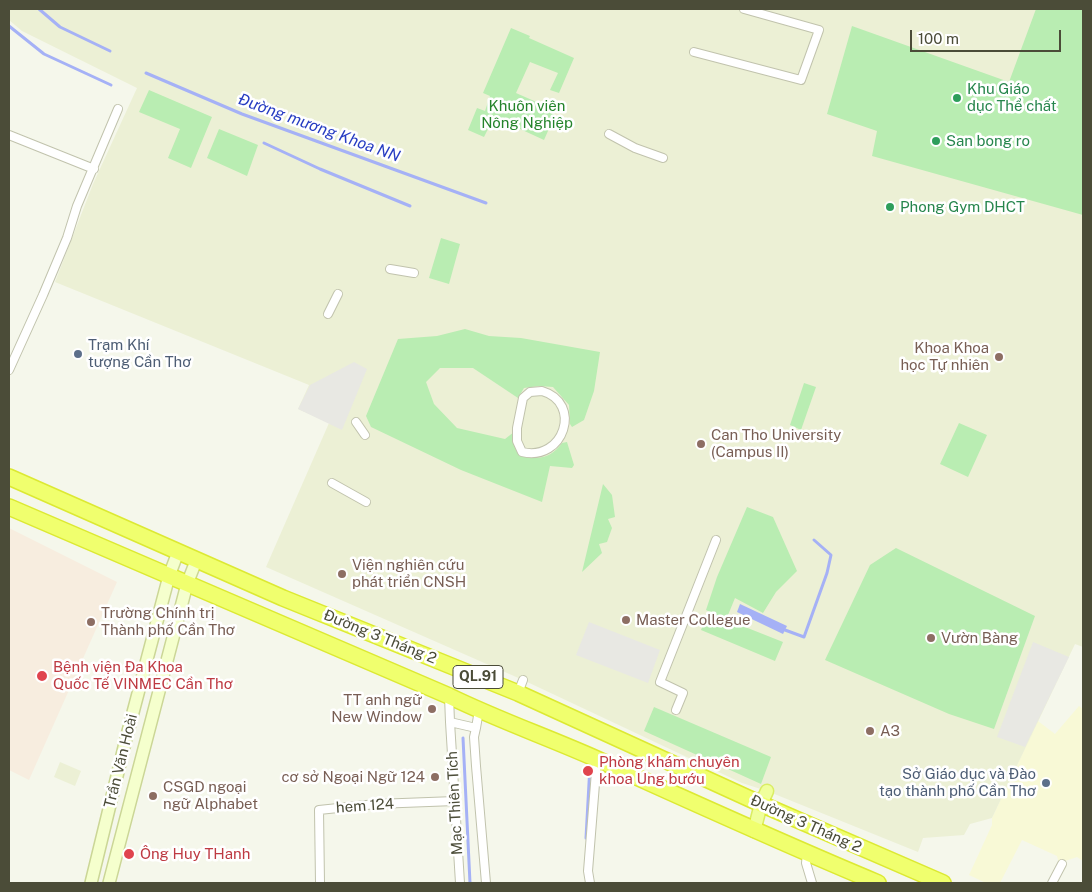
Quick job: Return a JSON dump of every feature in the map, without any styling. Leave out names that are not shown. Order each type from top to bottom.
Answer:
[{"type":"highway","name":"Đường 3 Tháng 2","points":[[9,477],[283,598],[520,686],[764,797],[943,883]]},
{"type":"highway","name":"Đường 3 Tháng 2","points":[[9,507],[597,759],[754,831],[878,883]]},
{"type":"main road","name":"Trần Văn Hoài","points":[[91,883],[126,739],[169,576],[178,552]]},
{"type":"main road","name":"Trần Văn Hoài","points":[[109,883],[187,584],[196,561]]},
{"type":"main road","points":[[126,739],[145,745]]},
{"type":"main road","points":[[754,831],[764,797]]},
{"type":"street","points":[[694,52],[801,80],[819,30],[744,9]]},
{"type":"street","points":[[9,370],[67,238],[77,206],[118,109]]},
{"type":"street","points":[[609,134],[635,148],[663,158]]},
{"type":"street","points":[[9,135],[94,169]]},
{"type":"street","points":[[390,269],[414,274]]},
{"type":"street","points":[[328,314],[338,294]]},
{"type":"street","points":[[542,391],[550,394],[557,400],[564,411],[566,423],[563,432],[553,447],[532,455],[522,452],[517,442],[520,408],[524,398],[530,392],[542,391]]},
{"type":"street","points":[[356,422],[366,435]]},
{"type":"street","points":[[332,482],[366,502]]},
{"type":"street","points":[[676,710],[683,693],[660,682],[716,540]]},
{"type":"street","name":"Mạc Thiên Tích","points":[[449,696],[460,883]]},
{"type":"street","name":"Mạc Thiên Tích","points":[[479,710],[474,737],[486,883]]},
{"type":"street","points":[[450,722],[476,728]]},
{"type":"street","points":[[590,883],[588,871],[597,759]]},
{"type":"street","name":"hem 124","points":[[320,883],[319,810],[376,804],[455,801]]},
{"type":"street","points":[[807,854],[806,863],[812,883]]},
{"type":"street","points":[[1052,883],[1062,864]]},
{"type":"shaded area","name":"Can Tho University (Campus II)","points":[[9,9],[1083,9],[1083,647],[1075,644],[992,818],[970,824],[964,835],[923,838],[918,852],[767,791],[742,783],[523,680],[266,567],[329,423],[298,409],[309,385],[55,282],[93,184],[137,88],[22,31],[9,20]]},
{"type":"shaded area","points":[[354,362],[367,369],[342,430],[298,409],[310,385]]},
{"type":"shaded area","name":"Bệnh viện Đa Khoa Quốc Tế VINMEC Cần Thơ","points":[[9,528],[117,582],[29,780],[9,770]]},
{"type":"shaded area","points":[[589,622],[660,650],[648,683],[576,655]]},
{"type":"shaded area","points":[[1033,642],[1069,657],[1025,747],[997,737]]},
{"type":"shaded area","name":"Sở Giáo dục và Đào tạo thành phố Cần Thơ","points":[[1079,706],[1083,709],[1083,861],[1077,857],[1059,863],[1057,856],[1022,840],[1000,883],[986,883],[969,875],[992,825],[992,818],[1038,721],[1055,734]]},
{"type":"shaded area","points":[[60,762],[81,771],[75,786],[54,777]]},
{"type":"green space","name":"Khu Giáo dục Thể chất","points":[[1036,9],[1083,9],[1083,215],[872,156],[877,131],[827,114],[852,26],[1009,82]]},
{"type":"green space","name":"Khuôn viên Nông Nghiệp","points":[[511,28],[574,58],[559,93],[550,90],[558,73],[530,62],[516,93],[541,104],[543,101],[554,106],[550,113],[555,115],[544,140],[494,117],[484,137],[468,130],[477,108],[485,111],[490,96],[483,93]]},
{"type":"green space","points":[[149,90],[212,117],[191,168],[168,158],[180,129],[139,112]]},
{"type":"green space","points":[[219,129],[258,145],[247,176],[207,158]]},
{"type":"green space","points":[[441,238],[460,244],[449,284],[429,278]]},
{"type":"green space","points":[[465,329],[489,336],[521,338],[600,352],[594,391],[584,420],[572,427],[570,424],[569,405],[553,387],[524,388],[518,398],[473,368],[440,368],[426,382],[434,404],[457,428],[505,439],[514,432],[521,455],[539,458],[548,455],[562,443],[567,442],[574,465],[572,468],[550,466],[542,502],[461,470],[371,427],[366,416],[398,339],[437,336]]},
{"type":"green space","points":[[804,383],[816,387],[801,430],[790,425]]},
{"type":"green space","points":[[959,423],[987,435],[968,477],[940,464]]},
{"type":"green space","points":[[603,484],[612,495],[615,517],[608,519],[612,528],[607,542],[599,544],[602,553],[582,572]]},
{"type":"green space","points":[[747,507],[773,517],[797,571],[776,592],[763,613],[735,598],[726,620],[706,610],[717,577]]},
{"type":"green space","name":"Vườn Bàng","points":[[896,548],[1035,616],[994,729],[949,714],[825,660],[870,565]]},
{"type":"green space","points":[[706,617],[733,628],[735,623],[783,642],[775,661],[701,630]]},
{"type":"green space","points":[[654,707],[771,757],[761,784],[644,731]]},
{"type":"water","points":[[740,604],[787,626],[783,634],[737,612]]},
{"type":"waterway","points":[[39,9],[60,27],[110,51]]},
{"type":"waterway","points":[[9,26],[44,54],[111,85]]},
{"type":"waterway","name":"Đường mương Khoa NN","points":[[146,73],[242,114],[486,203]]},
{"type":"waterway","points":[[264,143],[320,169],[410,206]]},
{"type":"waterway","points":[[785,630],[804,637],[827,573],[831,555],[814,540]]},
{"type":"waterway","points":[[463,738],[470,883]]},
{"type":"waterway","points":[[586,838],[590,765]]},
{"type":"place","name":"Khu Giáo dục Thể chất","points":[[957,98]]},
{"type":"place","name":"San bong ro","points":[[936,141]]},
{"type":"place","name":"Phong Gym DHCT","points":[[890,207]]},
{"type":"place","name":"Trạm Khí tượng Cần Thơ","points":[[78,354]]},
{"type":"place","name":"Khoa Khoa học Tự nhiên","points":[[999,357]]},
{"type":"place","name":"Can Tho University (Campus II)","points":[[701,444]]},
{"type":"place","name":"Viện nghiên cứu phát triển CNSH","points":[[342,574]]},
{"type":"place","name":"Master Collegue","points":[[626,620]]},
{"type":"place","name":"Trường Chính trị Thành phố Cần Thơ","points":[[91,622]]},
{"type":"place","name":"Vườn Bàng","points":[[931,638]]},
{"type":"place","name":"Bệnh viện Đa Khoa Quốc Tế VINMEC Cần Thơ","points":[[42,676]]},
{"type":"place","name":"TT anh ngữ New Window","points":[[432,709]]},
{"type":"place","name":"A3","points":[[870,731]]},
{"type":"place","name":"Phòng khám chuyên khoa Ung bướu","points":[[588,771]]},
{"type":"place","name":"cơ sở Ngoại Ngữ 124","points":[[435,777]]},
{"type":"place","name":"Sở Giáo dục và Đào tạo thành phố Cần Thơ","points":[[1046,783]]},
{"type":"place","name":"CSGD ngoại ngữ Alphabet","points":[[153,796]]},
{"type":"place","name":"Ông Huy THanh","points":[[129,854]]}]
